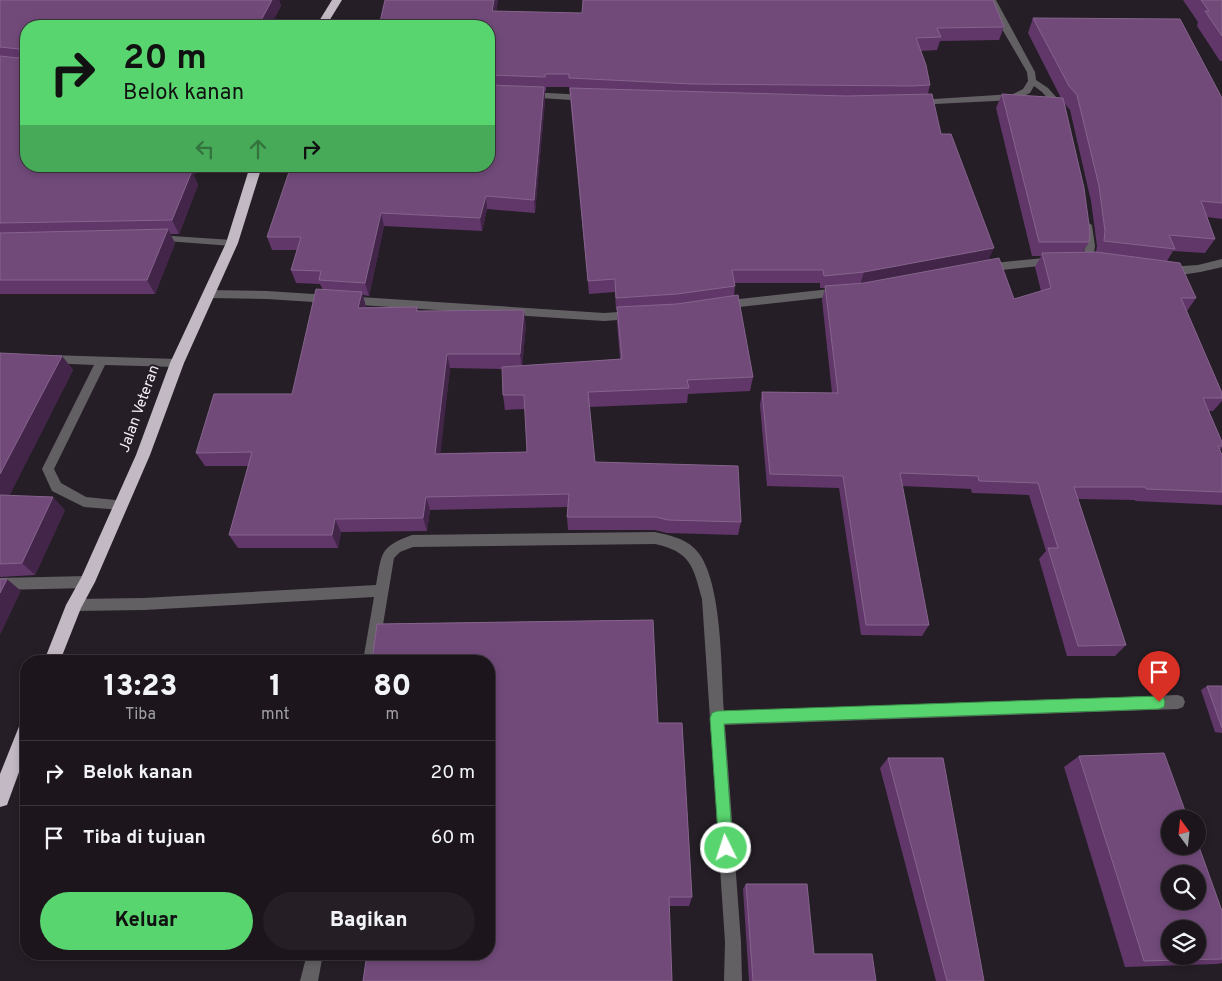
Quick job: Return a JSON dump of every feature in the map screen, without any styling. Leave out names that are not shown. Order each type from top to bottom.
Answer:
[{"type":"highway","points":[[324,20],[336,0]]},
{"type":"highway","name":"Jalan Veteran","points":[[54,655],[74,605],[87,582],[144,455],[177,363],[232,243],[254,172]]},
{"type":"highway","points":[[0,798],[20,746]]},
{"type":"street","points":[[992,0],[1030,72],[1032,81],[1063,110],[1065,119]]},
{"type":"street","points":[[906,103],[1015,97],[1027,91],[1032,81]]},
{"type":"street","points":[[518,95],[596,99]]},
{"type":"street","points":[[972,269],[1038,261],[1083,260],[1090,246],[1086,219]]},
{"type":"street","points":[[150,239],[170,238],[232,243]]},
{"type":"street","points":[[1159,270],[1187,270],[1222,263]]},
{"type":"street","points":[[714,307],[784,297],[851,291]]},
{"type":"street","points":[[208,294],[267,295],[604,317],[640,315]]},
{"type":"street","points":[[37,359],[177,363]]},
{"type":"street","points":[[101,361],[48,469],[56,487],[84,502],[121,505]]},
{"type":"street","points":[[371,655],[388,555],[395,548],[412,540],[655,538],[675,542],[692,553],[701,569],[709,599],[733,942],[733,981]]},
{"type":"street","points":[[0,584],[87,582]]},
{"type":"street","points":[[74,605],[144,604],[382,591]]},
{"type":"street","points":[[717,718],[1178,702]]},
{"type":"street","points":[[309,981],[313,960]]},
{"type":"building","points":[[0,0],[272,0],[261,20],[20,20],[20,56],[19,49],[0,47]]},
{"type":"building","points":[[385,0],[494,0],[492,11],[582,13],[583,0],[993,0],[1004,27],[937,28],[941,37],[916,38],[926,65],[930,85],[692,84],[569,78],[569,74],[545,74],[545,77],[495,75],[495,20],[380,20]]},
{"type":"building","points":[[1201,0],[1222,0],[1222,36],[1205,11],[1209,11]]},
{"type":"building","points":[[1033,18],[1180,19],[1222,98],[1222,203],[1201,201],[1215,239],[1169,235],[1175,249],[1104,241],[1105,231],[1099,186],[1077,95],[1069,86]]},
{"type":"building","points":[[0,56],[18,58],[20,56],[20,172],[192,172],[172,220],[0,223]]},
{"type":"building","points":[[495,85],[544,87],[534,200],[486,196],[480,218],[381,213],[365,283],[319,280],[321,271],[291,270],[301,237],[267,237],[289,172],[495,172]]},
{"type":"building","points":[[570,88],[846,96],[932,94],[941,134],[951,134],[994,248],[864,272],[824,276],[823,270],[732,270],[735,286],[677,294],[616,298],[615,279],[588,281]]},
{"type":"building","points":[[1002,94],[1063,98],[1084,188],[1090,232],[1089,242],[1039,242]]},
{"type":"building","points":[[168,229],[147,280],[0,280],[0,233]]},
{"type":"building","points":[[1096,252],[1180,263],[1196,298],[1181,298],[1222,393],[1222,398],[1203,398],[1222,442],[1222,446],[1218,446],[1222,455],[1222,492],[1146,489],[1145,487],[1074,487],[1126,645],[1078,646],[1048,548],[1058,548],[1038,483],[979,481],[978,476],[900,473],[929,625],[866,625],[843,476],[770,474],[762,392],[838,393],[825,286],[864,283],[999,258],[1014,299],[1051,288],[1042,253]]},
{"type":"building","points":[[316,289],[362,292],[358,308],[417,307],[416,311],[524,310],[520,354],[447,354],[435,454],[527,452],[524,395],[503,395],[502,367],[622,359],[617,307],[677,304],[738,295],[753,377],[687,380],[689,388],[588,392],[595,462],[738,466],[741,522],[668,520],[656,517],[567,517],[569,494],[426,497],[423,518],[335,519],[332,535],[229,535],[252,452],[196,453],[214,394],[292,394]]},
{"type":"building","points":[[0,353],[62,356],[0,474]]},
{"type":"building","points":[[0,495],[53,497],[22,563],[0,564]]},
{"type":"building","points":[[0,579],[7,579],[0,593]]},
{"type":"building","points":[[653,620],[658,723],[682,723],[692,897],[669,897],[672,981],[363,981],[366,960],[495,960],[495,655],[373,655],[377,624]]},
{"type":"building","points":[[1207,686],[1222,686],[1222,728]]},
{"type":"building","points":[[1164,753],[1185,810],[1161,810],[1161,855],[1202,855],[1206,865],[1161,865],[1161,910],[1206,910],[1206,866],[1222,911],[1222,959],[1206,959],[1206,920],[1161,920],[1161,961],[1144,961],[1079,756]]},
{"type":"building","points":[[888,758],[943,758],[984,981],[947,981]]},
{"type":"building","points":[[746,884],[807,884],[814,954],[872,954],[876,981],[753,981]]},
{"type":"route","points":[[726,848],[717,718],[1159,702]]}]
